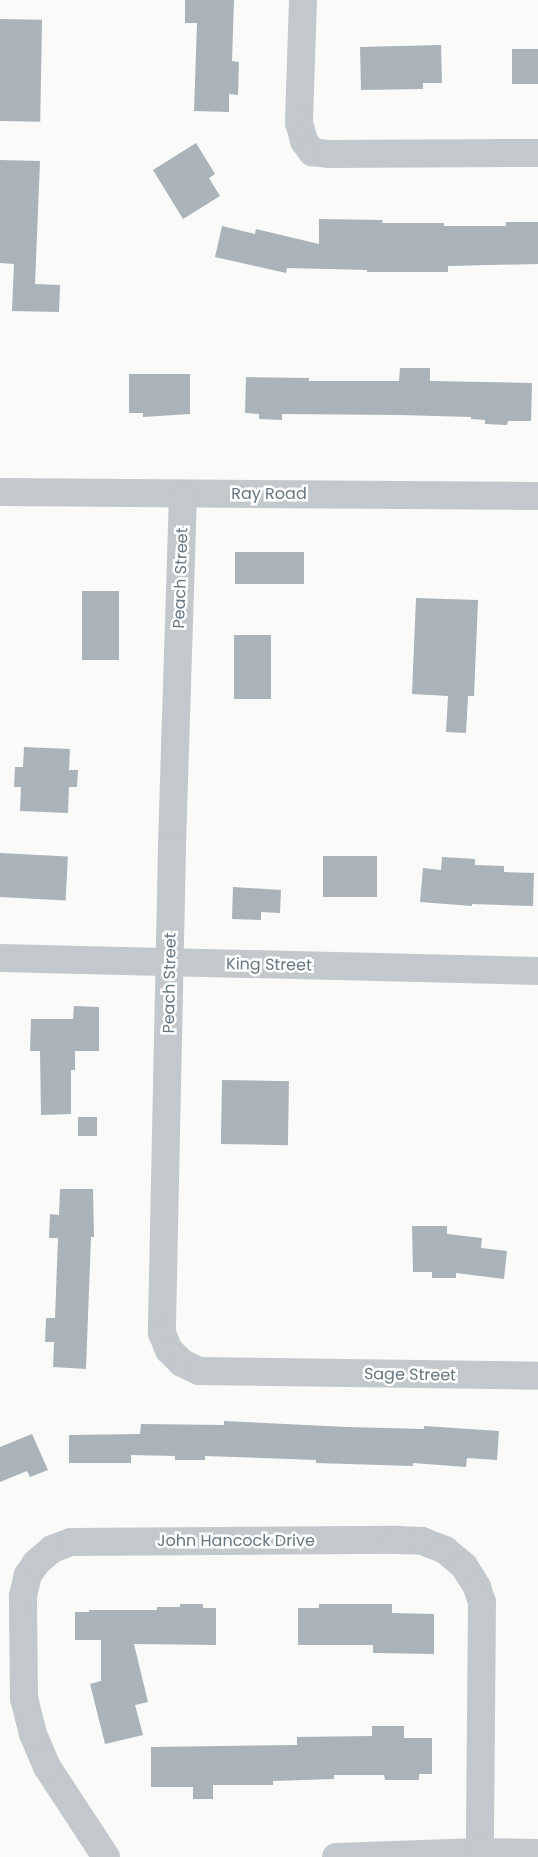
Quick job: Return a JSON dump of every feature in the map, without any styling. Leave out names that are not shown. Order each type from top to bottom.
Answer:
[{"type":"street","points":[[303,0],[299,123],[304,141],[312,152],[328,154],[538,153]]},
{"type":"street","name":"Ray Road","points":[[0,492],[538,496]]},
{"type":"street","name":"Peach Street","points":[[183,494],[162,1333],[169,1350],[182,1363],[199,1371],[283,1374]]},
{"type":"street","name":"King Street","points":[[0,958],[538,972]]},
{"type":"street","name":"Sage Street","points":[[283,1374],[538,1376]]},
{"type":"street","name":"John Hancock Drive","points":[[106,1857],[47,1767],[33,1734],[24,1699],[23,1596],[28,1575],[36,1563],[52,1549],[71,1542],[397,1540],[422,1541],[445,1550],[464,1566],[477,1587],[482,1602],[480,1852]]},
{"type":"street","points":[[336,1857],[480,1852],[538,1853]]},
{"type":"building","points":[[185,0],[234,0],[232,61],[239,62],[238,95],[229,94],[229,112],[194,111],[197,23],[185,23]]},
{"type":"building","points":[[0,19],[42,20],[40,122],[0,121]]},
{"type":"building","points":[[441,45],[442,83],[423,83],[423,89],[361,90],[360,47]]},
{"type":"building","points":[[512,49],[538,49],[538,84],[512,84]]},
{"type":"building","points":[[196,143],[215,174],[209,178],[220,196],[183,219],[153,170]]},
{"type":"building","points":[[0,160],[40,161],[35,284],[60,285],[59,312],[12,311],[14,264],[0,263]]},
{"type":"building","points":[[319,219],[383,220],[382,223],[444,223],[444,226],[506,226],[506,222],[538,222],[538,264],[448,266],[448,272],[367,272],[367,270],[287,268],[286,273],[215,257],[222,226],[255,234],[256,229],[319,244]]},
{"type":"building","points":[[400,368],[430,368],[430,381],[532,383],[531,421],[508,421],[507,425],[485,424],[485,420],[471,419],[471,417],[282,414],[282,420],[259,419],[259,414],[245,413],[246,377],[309,378],[309,381],[399,381]]},
{"type":"building","points":[[129,374],[190,374],[190,414],[143,417],[143,413],[129,413]]},
{"type":"building","points":[[235,552],[304,552],[304,584],[235,584]]},
{"type":"building","points":[[82,591],[119,591],[119,660],[82,660]]},
{"type":"building","points":[[416,598],[478,600],[474,696],[468,696],[466,733],[446,732],[448,696],[412,694]]},
{"type":"building","points":[[234,635],[271,635],[271,699],[234,699]]},
{"type":"building","points":[[24,747],[70,749],[69,770],[78,770],[77,787],[69,787],[68,813],[20,811],[21,787],[14,787],[15,767],[23,767]]},
{"type":"building","points":[[0,853],[68,857],[66,900],[0,897]]},
{"type":"building","points":[[323,856],[377,856],[377,897],[323,897]]},
{"type":"building","points":[[442,857],[475,859],[475,865],[504,866],[504,872],[534,873],[533,906],[472,904],[472,906],[420,902],[423,868],[441,870]]},
{"type":"building","points":[[233,887],[281,890],[280,913],[261,912],[261,920],[232,919]]},
{"type":"building","points":[[74,1006],[99,1007],[99,1051],[75,1051],[75,1070],[71,1070],[71,1114],[41,1115],[40,1051],[30,1051],[31,1019],[73,1019]]},
{"type":"building","points":[[222,1080],[289,1081],[288,1145],[221,1144]]},
{"type":"building","points":[[78,1117],[97,1117],[97,1136],[78,1136]]},
{"type":"building","points":[[60,1189],[93,1189],[94,1237],[91,1237],[86,1369],[53,1367],[54,1342],[45,1342],[46,1318],[55,1318],[58,1238],[49,1238],[50,1214],[59,1215]]},
{"type":"building","points":[[412,1226],[447,1226],[447,1234],[482,1238],[481,1248],[507,1251],[504,1279],[456,1273],[456,1278],[432,1278],[432,1272],[413,1272]]},
{"type":"building","points":[[224,1421],[424,1429],[424,1426],[499,1431],[497,1460],[467,1458],[466,1467],[413,1463],[413,1466],[316,1463],[316,1460],[205,1456],[205,1460],[175,1460],[175,1456],[131,1455],[131,1463],[69,1463],[69,1435],[140,1434],[141,1424],[224,1425]]},
{"type":"building","points":[[32,1434],[48,1470],[30,1477],[27,1471],[0,1482],[0,1447]]},
{"type":"building","points":[[180,1604],[203,1604],[203,1608],[216,1608],[216,1645],[134,1644],[148,1702],[135,1705],[143,1735],[105,1744],[90,1684],[101,1681],[101,1640],[75,1640],[75,1612],[89,1612],[89,1610],[157,1610],[157,1607],[180,1607]]},
{"type":"building","points":[[319,1604],[392,1604],[392,1613],[434,1614],[434,1654],[373,1653],[373,1645],[298,1645],[298,1608],[319,1608]]},
{"type":"building","points":[[372,1726],[404,1726],[404,1738],[432,1738],[432,1774],[419,1774],[419,1780],[385,1780],[384,1775],[334,1775],[334,1779],[273,1781],[273,1785],[213,1785],[213,1799],[193,1799],[193,1787],[151,1787],[151,1747],[297,1745],[297,1737],[372,1736]]}]
